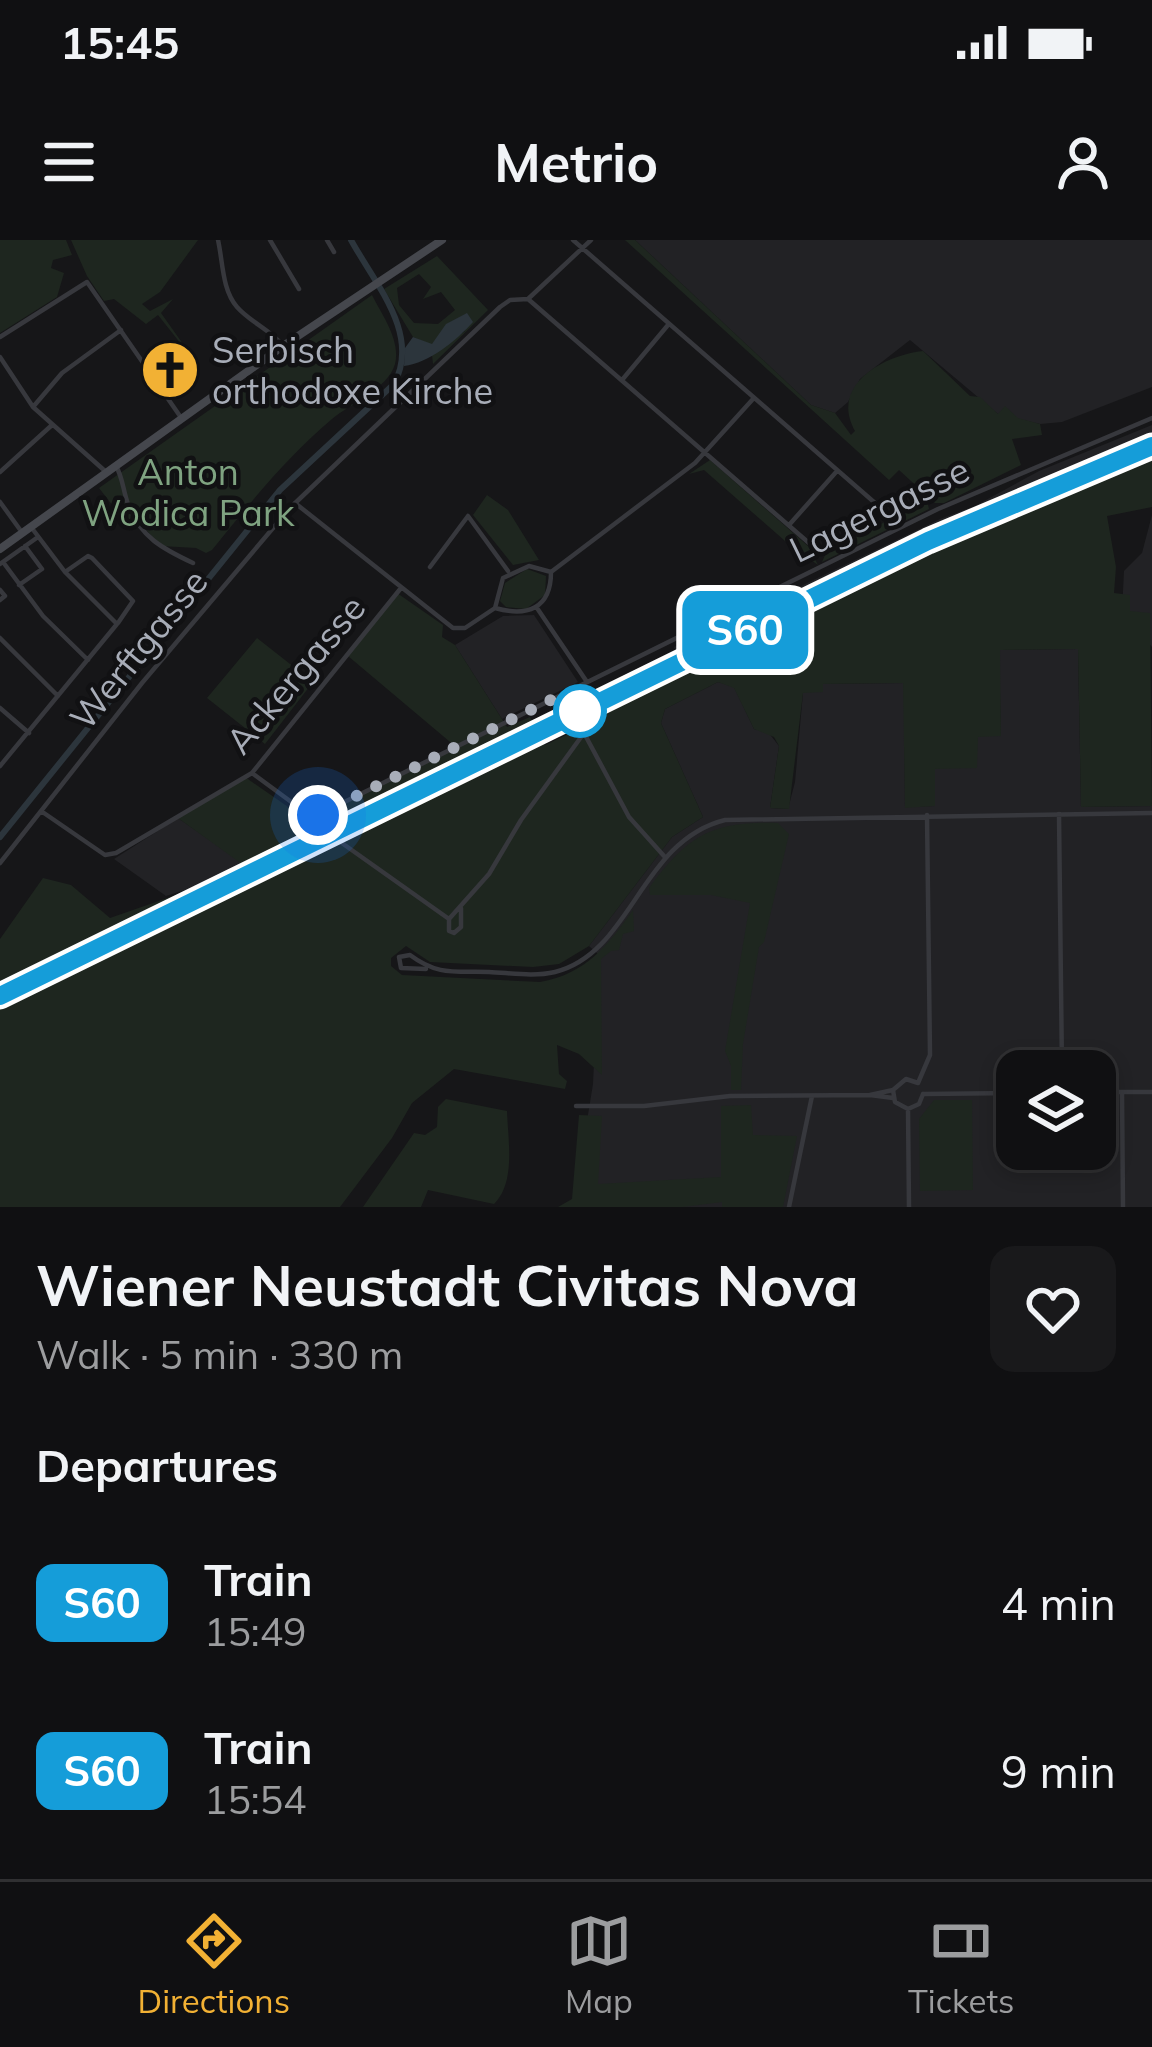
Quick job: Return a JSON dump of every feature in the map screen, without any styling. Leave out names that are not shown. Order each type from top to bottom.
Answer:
[{"type":"main road","points":[[0,549],[283,346],[442,240]]},
{"type":"street","points":[[218,240],[225,284],[234,304],[283,346]]},
{"type":"street","points":[[270,240],[299,289]]},
{"type":"street","points":[[327,240],[334,252]]},
{"type":"street","points":[[573,240],[890,516]]},
{"type":"street","name":"Werftgasse","points":[[0,863],[142,683],[295,503],[505,303],[528,299],[591,240]]},
{"type":"street","points":[[0,338],[87,282],[182,418]]},
{"type":"street","points":[[528,299],[817,550]]},
{"type":"street","points":[[622,380],[668,325]]},
{"type":"street","points":[[32,407],[62,373],[121,330]]},
{"type":"street","points":[[0,357],[32,407],[112,469],[146,536],[193,563]]},
{"type":"street","points":[[495,608],[521,614],[537,608],[547,598],[551,572],[706,454],[753,399]]},
{"type":"street","name":"Lagergasse","points":[[252,773],[309,815],[318,815],[938,509],[1152,418]]},
{"type":"street","points":[[0,472],[52,425]]},
{"type":"street","points":[[789,526],[837,471]]},
{"type":"street","points":[[0,502],[22,533]]},
{"type":"street","points":[[295,503],[453,628],[465,628],[495,608],[500,584],[509,573],[529,566],[551,572]]},
{"type":"street","points":[[430,567],[468,516],[509,573]]},
{"type":"street","points":[[32,527],[65,572],[117,624]]},
{"type":"street","points":[[38,537],[2,563],[43,616],[88,660]]},
{"type":"street","points":[[20,585],[42,569],[26,546]]},
{"type":"street","points":[[0,766],[133,602],[88,556],[65,572]]},
{"type":"street","name":"Ackergasse","points":[[41,811],[105,855],[116,854],[252,773],[401,588]]},
{"type":"street","points":[[0,590],[5,596],[0,600]]},
{"type":"street","points":[[537,608],[587,682]]},
{"type":"street","points":[[0,638],[58,696]]},
{"type":"street","points":[[0,708],[28,733]]},
{"type":"street","points":[[460,908],[459,932],[449,931],[449,920],[500,859],[521,820],[584,733],[629,817],[664,856]]},
{"type":"street","points":[[426,969],[539,974],[572,966],[598,947],[664,856],[680,840],[712,823],[784,817],[1152,813]]},
{"type":"street","points":[[1059,814],[1062,1050]]},
{"type":"street","points":[[918,1083],[930,1055],[927,815]]},
{"type":"street","points":[[339,841],[449,920]]},
{"type":"street","points":[[576,1106],[644,1106],[741,1096],[893,1094],[906,1079],[918,1083],[923,1094],[919,1104],[908,1109],[898,1106],[893,1094]]},
{"type":"street","points":[[1116,1092],[1152,1091]]},
{"type":"street","points":[[1122,1092],[1123,1207]]},
{"type":"street","points":[[923,1094],[996,1093]]},
{"type":"street","points":[[789,1207],[812,1096]]},
{"type":"street","points":[[908,1109],[909,1207]]},
{"type":"shaded area","points":[[635,240],[1152,240],[1152,387],[1062,422],[1040,424],[998,414],[910,340],[860,379],[848,402],[835,413],[811,405]]},
{"type":"shaded area","points":[[467,313],[473,322],[450,343],[423,361],[404,366],[405,348],[413,337],[432,344],[446,324]]},
{"type":"shaded area","points":[[1152,425],[1152,449],[950,534],[0,999],[0,988],[223,878],[166,896],[114,859],[178,818],[247,866],[738,626],[677,653],[674,647],[975,506],[1039,471]]},
{"type":"shaded area","points":[[1152,515],[1152,647],[1122,612],[1124,571],[1142,553]]},
{"type":"shaded area","points":[[534,615],[578,682],[502,719],[455,645],[503,616]]},
{"type":"shaded area","points":[[1078,649],[1081,807],[1152,806],[1152,1207],[573,1207],[593,1084],[599,955],[589,946],[672,837],[703,817],[661,723],[665,709],[718,682],[734,687],[754,729],[768,732],[779,746],[770,808],[788,809],[803,693],[822,684],[904,683],[905,807],[934,806],[935,769],[977,736],[1001,735],[999,650]]},
{"type":"green space","points":[[0,240],[66,240],[72,255],[53,260],[51,268],[64,273],[57,297],[0,333]]},
{"type":"green space","points":[[71,240],[198,240],[160,292],[142,304],[150,311],[173,299],[161,313],[200,368],[158,315],[146,324],[114,299],[104,301]]},
{"type":"green space","points":[[625,240],[635,240],[811,405],[835,413],[851,435],[855,431],[849,400],[865,375],[892,359],[923,351],[970,396],[980,397],[998,414],[1005,406],[1018,418],[1040,424],[1042,435],[1012,439],[1021,465],[944,503],[935,503],[899,470],[889,480]]},
{"type":"green space","points":[[437,256],[488,310],[433,364],[432,355],[465,331],[466,314],[447,324],[432,345],[413,337],[384,289]],"holes":[[[419,274],[431,287],[423,299],[441,292],[455,310],[438,324],[414,323],[399,305],[397,288]]]},
{"type":"green space","name":"Anton Wodica Park","points":[[372,295],[395,346],[391,373],[299,449],[212,550],[161,546],[139,522],[127,524],[99,488]]},
{"type":"green space","points":[[1152,449],[1152,507],[1107,516],[1116,567],[1114,593],[1130,595],[1130,611],[1150,613],[1152,806],[1081,807],[1078,649],[1000,650],[1001,736],[978,737],[977,768],[935,769],[935,806],[905,808],[903,683],[823,684],[823,692],[803,693],[789,809],[770,808],[779,746],[774,737],[754,729],[734,688],[718,682],[665,709],[661,723],[703,817],[672,837],[589,946],[559,964],[533,967],[430,962],[406,946],[391,958],[391,966],[402,975],[540,982],[583,965],[633,910],[634,931],[623,934],[619,950],[601,959],[602,1075],[579,1054],[557,1045],[565,1089],[454,1069],[412,1103],[340,1207],[0,1207],[0,999],[540,735],[545,745],[590,729],[591,720],[609,700],[950,534]]},
{"type":"green space","points":[[710,460],[808,546],[818,565],[704,470],[689,474]]},
{"type":"green space","points":[[487,495],[508,510],[539,560],[513,565],[473,515]]},
{"type":"green space","points":[[927,501],[929,509],[822,562],[827,551]]},
{"type":"green space","points":[[527,569],[546,576],[545,595],[526,609],[506,607],[500,601],[505,583]]},
{"type":"green space","points":[[397,593],[443,625],[442,637],[455,645],[507,727],[530,717],[535,726],[246,867],[178,818],[245,777],[307,820],[456,747],[348,656]]},
{"type":"green space","points":[[257,638],[313,682],[265,744],[207,698]]},
{"type":"green space","points":[[778,823],[789,834],[759,947],[743,1044],[741,1090],[731,1090],[731,1066],[725,1051],[750,903],[711,895],[650,895],[649,888],[676,855],[703,835],[735,825]]},
{"type":"green space","points":[[43,878],[71,885],[110,918],[196,888],[0,988],[0,939]]},
{"type":"green space","points":[[446,1099],[507,1111],[509,1160],[501,1195],[494,1204],[428,1190],[421,1207],[363,1207],[414,1133],[425,1135],[437,1127],[438,1107]]},
{"type":"green space","points":[[934,1100],[972,1100],[973,1190],[920,1191],[919,1119]]},
{"type":"green space","points":[[751,1105],[753,1135],[797,1136],[783,1207],[722,1207],[722,1202],[683,1207],[558,1207],[572,1199],[579,1115],[602,1116],[598,1184],[721,1177],[721,1106]]},
{"type":"waterway","points":[[0,837],[280,490],[394,384],[401,365],[399,328],[351,240]]},
{"type":"railway","points":[[0,992],[948,527],[1152,441]]},
{"type":"train","name":"S60","points":[[0,996],[928,541],[1152,446]]},
{"type":"place","name":"Serbisch orthodoxe Kirche","points":[[170,370]]},
{"type":"route","points":[[318,815],[563,694],[580,711]]}]
